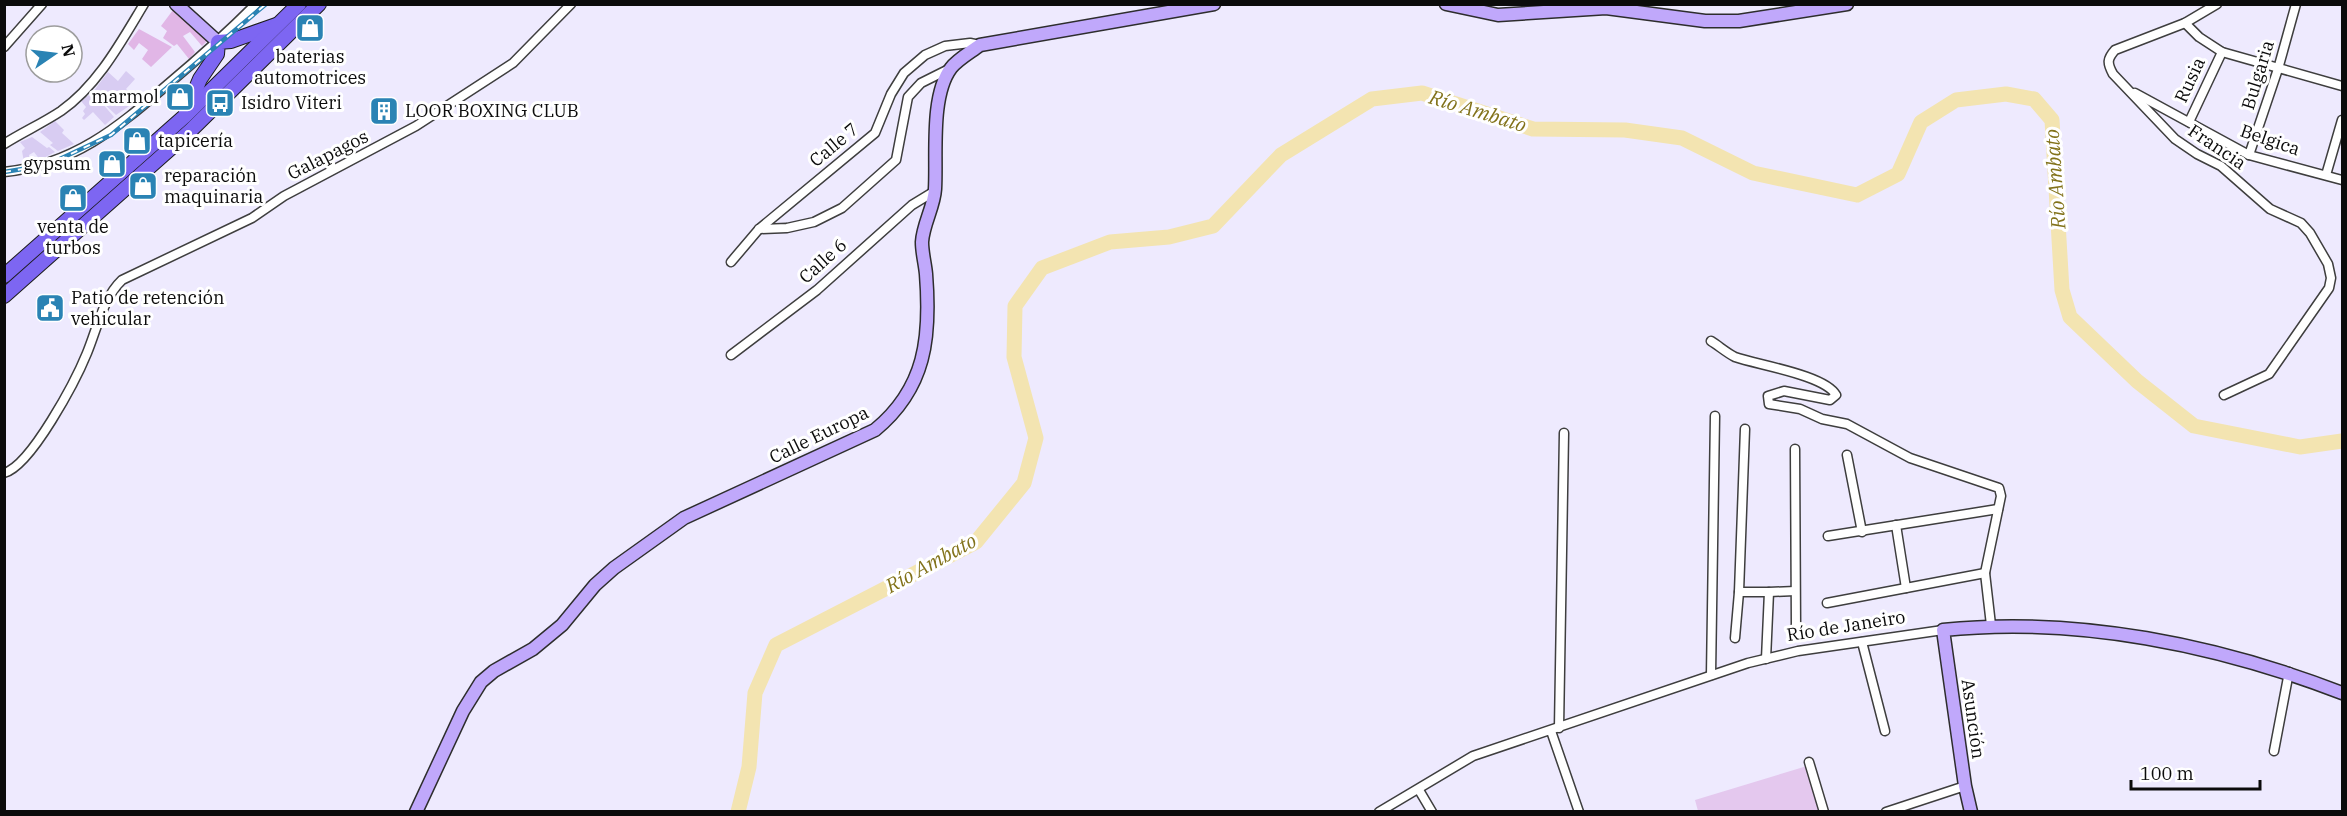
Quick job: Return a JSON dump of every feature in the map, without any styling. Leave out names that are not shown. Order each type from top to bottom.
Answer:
[{"type":"main road","points":[[4,276],[184,116],[299,4]]},
{"type":"main road","points":[[4,296],[190,131],[319,4]]},
{"type":"main road","points":[[184,116],[200,79],[217,54],[218,42],[231,41],[281,24]]},
{"type":"street","points":[[4,47],[42,4]]},
{"type":"street","points":[[4,144],[61,111],[77,98],[111,57],[144,4]]},
{"type":"street","points":[[176,4],[218,42]]},
{"type":"street","points":[[4,171],[49,163],[92,144],[115,130],[218,42],[255,4]]},
{"type":"street","name":"Galapagos","points":[[6,473],[30,452],[50,424],[84,359],[110,291],[122,280],[252,218],[284,196],[416,126],[513,63],[570,4]]},
{"type":"street","points":[[759,229],[787,228],[814,222],[842,208],[896,160],[908,97],[927,79],[951,68],[980,45],[1214,4]]},
{"type":"street","points":[[1446,4],[1498,15],[1606,8],[1705,21],[1739,21],[1847,4]]},
{"type":"street","name":"Francia","points":[[2217,4],[2185,23],[2115,50],[2109,57],[2108,64],[2113,74],[2175,140],[2222,166],[2270,209],[2301,223],[2310,233],[2328,264],[2331,278],[2330,288],[2269,374],[2224,395]]},
{"type":"street","name":"Bulgaria","points":[[2249,155],[2278,69],[2296,4]]},
{"type":"street","points":[[2185,23],[2199,37],[2222,52],[2343,86]]},
{"type":"street","name":"Calle 7","points":[[731,262],[759,229],[875,133],[891,94],[904,73],[925,55],[945,46],[970,43],[980,45]]},
{"type":"street","name":"Rusia","points":[[2189,122],[2222,52]]},
{"type":"street","name":"Calle Europa","points":[[416,812],[463,711],[481,682],[533,649],[562,625],[595,585],[614,568],[684,518],[875,430],[896,412],[919,374],[927,334],[922,240],[935,191],[937,121],[941,94],[951,68]]},
{"type":"street","name":"Belgica","points":[[2127,89],[2249,155],[2343,180]]},
{"type":"street","points":[[2326,175],[2343,120]]},
{"type":"street","name":"Calle 6","points":[[731,355],[818,290],[912,205],[935,191]]},
{"type":"street","points":[[1711,341],[1734,356],[1776,369],[1791,370],[1830,388],[1836,395],[1830,400],[1784,391],[1768,396],[1769,404],[1800,409],[1822,418],[1847,424],[1910,458],[1999,488],[2001,496],[1985,573],[1991,625]]},
{"type":"street","points":[[1711,675],[1715,416]]},
{"type":"street","points":[[1735,638],[1745,429]]},
{"type":"street","points":[[1564,433],[1555,730],[1579,812]]},
{"type":"street","points":[[1795,449],[1796,627]]},
{"type":"street","points":[[1847,455],[1862,532]]},
{"type":"street","points":[[1828,536],[1998,509]]},
{"type":"street","points":[[1896,525],[1906,588]]},
{"type":"street","points":[[1827,603],[1985,573]]},
{"type":"street","points":[[1739,592],[1795,591]]},
{"type":"street","points":[[1767,658],[1769,592]]},
{"type":"street","name":"Río de Janeiro","points":[[1379,812],[1473,756],[1555,730],[1711,675],[1767,658],[1943,630],[1991,625],[2064,629],[2150,639],[2289,672],[2343,693]]},
{"type":"street","name":"Asunción","points":[[1943,630],[1965,786],[1971,812]]},
{"type":"street","points":[[1862,642],[1885,731]]},
{"type":"street","points":[[2274,751],[2289,672]]},
{"type":"street","points":[[1809,762],[1824,812]]},
{"type":"street","points":[[1886,812],[1965,786]]},
{"type":"street","points":[[1419,790],[1432,812]]},
{"type":"shaded area","points":[[173,10],[208,40],[202,46],[190,32],[183,36],[195,52],[189,59],[177,44],[174,46],[163,38],[167,31],[161,26]]},
{"type":"shaded area","points":[[139,29],[172,47],[151,67],[142,59],[148,50],[139,43],[134,50],[128,44]]},
{"type":"shaded area","points":[[126,71],[135,79],[126,89],[138,100],[116,115],[95,95],[114,117],[105,125],[93,112],[84,120],[83,111],[86,107],[81,101],[93,92],[108,72],[118,81]]},
{"type":"shaded area","points":[[55,121],[64,130],[62,133],[74,144],[58,151],[50,145],[53,143],[40,132]]},
{"type":"shaded area","points":[[32,137],[55,152],[40,160],[34,152],[29,155],[30,159],[24,162],[22,151],[25,148],[20,142]]},
{"type":"shaded area","points":[[1807,766],[1821,811],[1698,811],[1695,800]]},
{"type":"waterway","name":"Río Ambato","points":[[738,812],[749,767],[755,693],[776,645],[976,542],[1024,483],[1036,438],[1014,357],[1015,306],[1042,268],[1110,242],[1169,237],[1213,226],[1281,155],[1372,99],[1422,93],[1533,129],[1625,130],[1682,138],[1753,173],[1857,195],[1898,174],[1921,122],[1956,100],[2006,94],[2034,99],[2052,120],[2062,290],[2070,317],[2137,381],[2194,426],[2300,447],[2342,441]]},
{"type":"railway","points":[[4,172],[47,165],[111,135],[266,4]]},
{"type":"place","name":"baterias automotrices","points":[[310,28]]},
{"type":"place","name":"marmol","points":[[180,97]]},
{"type":"place","name":"Isidro Viteri","points":[[220,103]]},
{"type":"place","name":"LOOR BOXING CLUB","points":[[384,111]]},
{"type":"place","name":"tapicería","points":[[137,141]]},
{"type":"place","name":"gypsum","points":[[112,164]]},
{"type":"place","name":"reparación maquinaria","points":[[143,186]]},
{"type":"place","name":"venta de turbos","points":[[73,198]]},
{"type":"place","name":"Patio de retención vehicular","points":[[50,308]]}]
